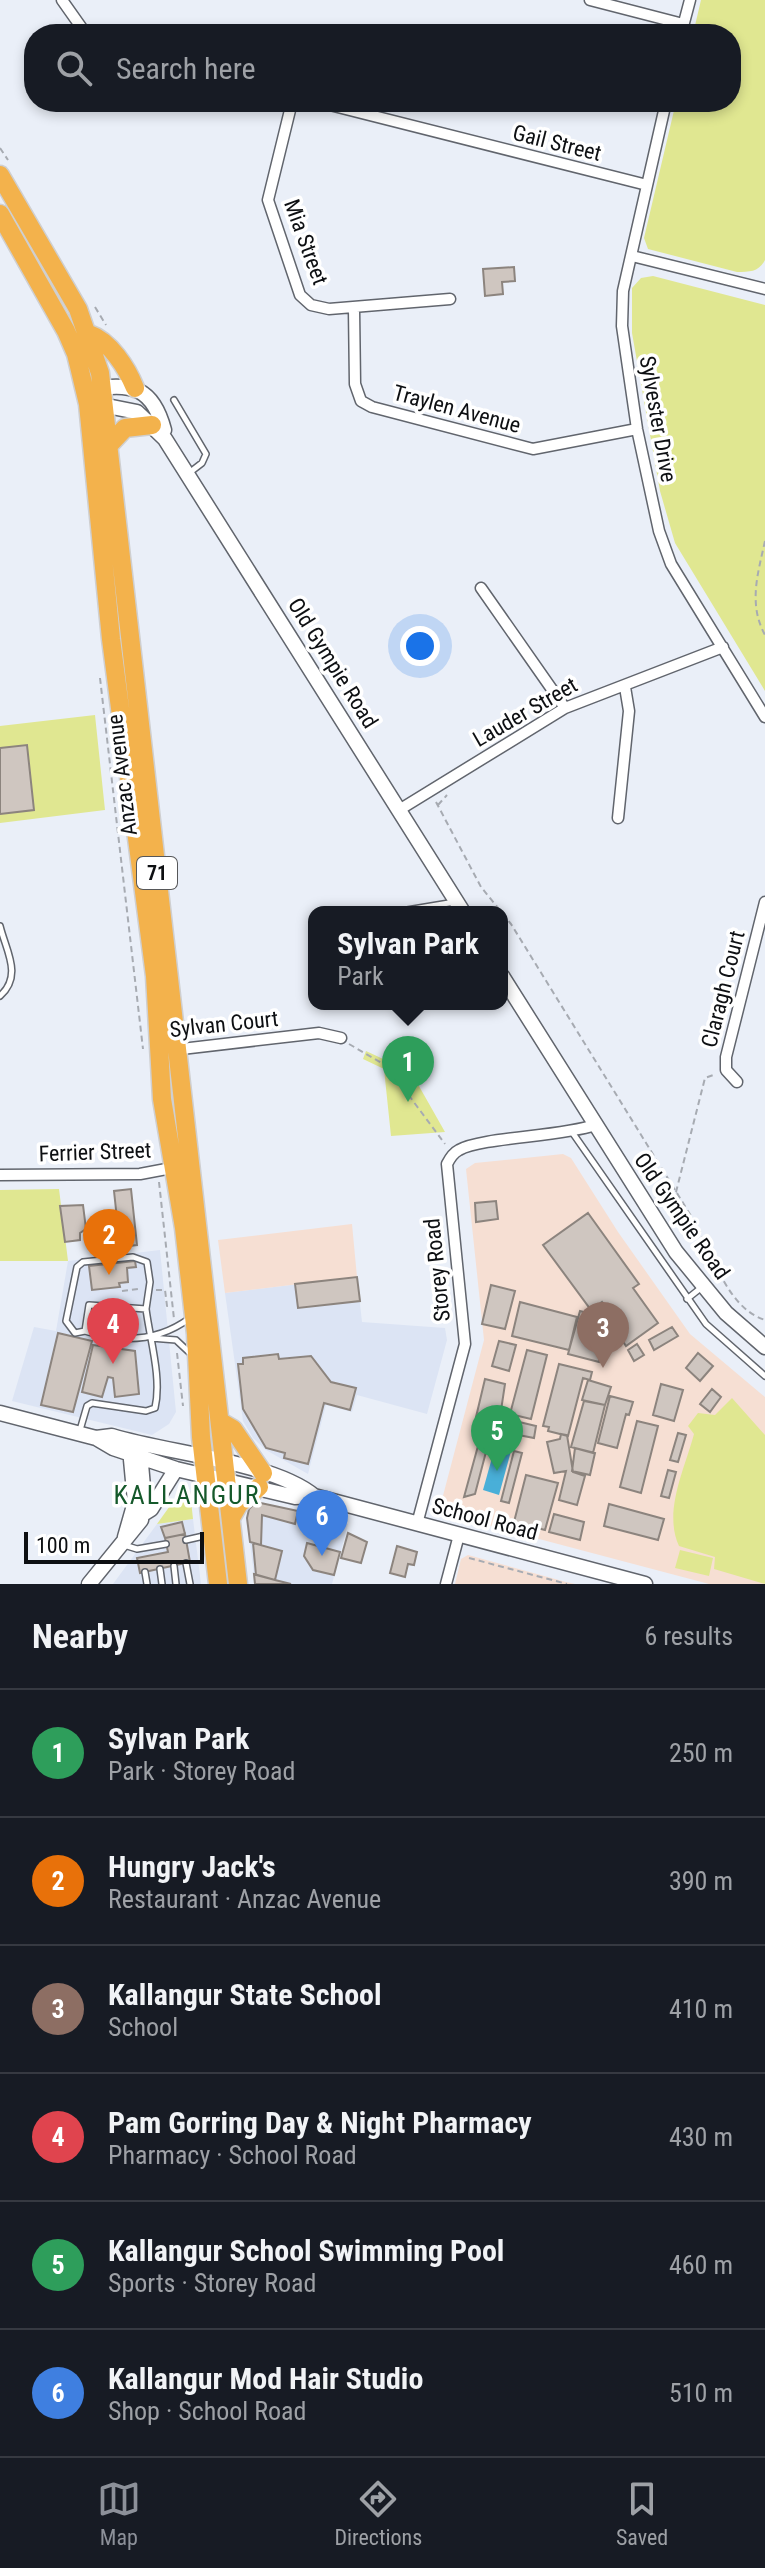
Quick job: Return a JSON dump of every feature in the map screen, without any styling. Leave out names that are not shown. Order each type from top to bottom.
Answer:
[{"type":"highway","name":"Anzac Avenue","points":[[0,175],[89,334],[128,698]]},
{"type":"highway","name":"Anzac Avenue","points":[[0,214],[66,331],[95,396],[109,445],[160,1052],[194,1315],[204,1467],[218,1584]]},
{"type":"highway","points":[[89,334],[100,338],[129,374],[135,388]]},
{"type":"highway","points":[[109,445],[125,428],[158,432]]},
{"type":"highway","name":"Anzac Avenue","points":[[174,1168],[221,1422],[238,1584]]},
{"type":"highway","points":[[221,1422],[233,1429],[261,1480],[231,1518]]},
{"type":"main road","points":[[95,396],[121,384],[135,388]]},
{"type":"main road","name":"Old Gympie Road","points":[[135,388],[163,426],[158,432]]},
{"type":"main road","name":"Old Gympie Road","points":[[95,396],[137,412],[158,432],[188,474],[459,906]]},
{"type":"main road","name":"Old Gympie Road","points":[[508,986],[647,1209],[702,1286],[736,1323],[765,1347]]},
{"type":"main road","name":"School Road","points":[[0,1413],[96,1438],[112,1436],[176,1469],[204,1467]]},
{"type":"main road","points":[[135,1449],[143,1514]]},
{"type":"main road","points":[[91,1583],[122,1540],[135,1502],[135,1449]]},
{"type":"main road","name":"School Road","points":[[135,1449],[261,1480],[299,1484],[314,1496],[626,1582],[645,1584]]},
{"type":"main road","points":[[122,1540],[134,1531],[143,1514],[151,1509],[176,1469]]},
{"type":"street","points":[[62,0],[79,24]]},
{"type":"street","points":[[590,0],[666,24]]},
{"type":"street","points":[[683,24],[690,0]]},
{"type":"street","name":"Mia Street","points":[[290,112],[268,200],[300,295],[311,305],[354,309],[450,299]]},
{"type":"street","name":"Gail Street","points":[[358,112],[647,185]]},
{"type":"street","name":"Sylvester Drive","points":[[664,112],[623,291],[622,326],[637,429],[659,531],[671,564],[765,717]]},
{"type":"street","points":[[632,256],[765,289]]},
{"type":"street","name":"Traylen Avenue","points":[[354,309],[355,384],[361,401],[372,407],[533,449],[637,429]]},
{"type":"street","points":[[481,588],[565,708]]},
{"type":"street","name":"Lauder Street","points":[[399,810],[565,708],[723,647]]},
{"type":"street","points":[[618,818],[629,711],[625,687]]},
{"type":"street","name":"Claragh Court","points":[[737,1082],[726,1070],[765,902]]},
{"type":"street","name":"Sylvan Court","points":[[160,1052],[319,1033],[341,1038]]},
{"type":"street","points":[[452,1156],[468,1146],[572,1132],[595,1125]]},
{"type":"street","name":"Storey Road","points":[[417,1524],[465,1344],[446,1173],[452,1156]]},
{"type":"street","name":"Ferrier Street","points":[[0,1175],[174,1168]]},
{"type":"street","points":[[446,1584],[459,1535]]},
{"type":"lane","points":[[174,400],[206,454],[202,463],[188,474]]},
{"type":"lane","points":[[0,926],[12,962],[13,977],[0,996]]},
{"type":"lane","points":[[572,1132],[713,1332],[765,1376]]},
{"type":"lane","points":[[79,1433],[87,1406],[92,1403],[125,1411],[155,1408],[157,1396],[150,1337],[146,1309],[150,1282],[147,1262],[133,1257],[83,1262],[77,1267],[66,1321],[75,1333],[85,1331],[140,1340],[150,1337],[158,1331],[175,1329],[194,1315]]},
{"type":"lane","points":[[687,1299],[702,1286]]},
{"type":"lane","points":[[85,1331],[89,1305],[146,1309]]},
{"type":"lane","points":[[150,1337],[176,1340],[197,1359]]},
{"type":"lane","points":[[186,1540],[212,1533]]},
{"type":"lane","points":[[122,1540],[141,1549],[166,1544]]},
{"type":"lane","points":[[156,1546],[157,1554]]},
{"type":"lane","points":[[141,1549],[142,1557]]},
{"type":"lane","points":[[186,1563],[190,1584]]},
{"type":"lane","points":[[174,1566],[176,1584]]},
{"type":"lane","points":[[160,1569],[162,1584]]},
{"type":"lane","points":[[145,1572],[147,1584]]},
{"type":"path","points":[[765,541],[754,594],[758,622],[765,635]]},
{"type":"path","points":[[99,667],[160,1052]]},
{"type":"path","points":[[429,791],[481,887],[496,906]]},
{"type":"path","points":[[437,806],[446,796]]},
{"type":"path","points":[[508,920],[676,1192],[717,1269],[747,1311],[765,1320]]},
{"type":"path","points":[[341,1038],[387,1066],[452,1156]]},
{"type":"path","points":[[647,1209],[676,1192],[705,1078],[726,1070]]},
{"type":"path","points":[[174,1168],[175,1329]]},
{"type":"path","points":[[176,1340],[183,1407]]},
{"type":"path","points":[[469,1558],[550,1582],[567,1584]]},
{"type":"path","points":[[550,1582],[552,1575]]},
{"type":"shaded area","points":[[563,1154],[571,1158],[618,1232],[690,1334],[765,1397],[765,1584],[709,1584],[445,1514],[440,1507],[484,1340],[466,1169],[475,1163]]},
{"type":"shaded area","points":[[352,1224],[357,1277],[225,1293],[218,1240]]},
{"type":"shaded area","points":[[160,1250],[176,1412],[169,1424],[152,1435],[12,1401],[34,1327],[56,1331],[68,1261]]},
{"type":"shaded area","points":[[357,1277],[362,1322],[445,1328],[447,1340],[427,1414],[357,1395],[352,1412],[326,1405],[308,1474],[266,1450],[253,1438],[243,1421],[225,1293]]},
{"type":"shaded area","points":[[256,1502],[348,1524],[332,1584],[255,1584],[247,1518],[249,1509]]},
{"type":"shaded area","points":[[193,1519],[201,1584],[113,1584],[157,1524]]},
{"type":"shaded area","points":[[468,1555],[575,1584],[455,1584],[461,1559]]},
{"type":"green space","points":[[701,0],[765,0],[765,260],[760,267],[750,271],[737,272],[648,249],[644,238],[674,112],[741,112],[741,24],[695,24]]},
{"type":"green space","points":[[653,276],[765,305],[765,691],[675,543],[660,491],[632,333],[632,288],[641,278]]},
{"type":"green space","points":[[95,715],[105,810],[0,823],[0,726]]},
{"type":"green space","points":[[366,1051],[411,1072],[445,1132],[391,1136],[384,1069],[363,1059]]},
{"type":"green space","points":[[59,1189],[68,1261],[0,1261],[0,1190]]},
{"type":"green space","points":[[732,1398],[765,1435],[765,1584],[714,1569],[715,1557],[679,1546],[675,1533],[674,1505],[694,1434],[688,1426],[698,1413],[715,1415]]},
{"type":"green space","points":[[182,1489],[190,1491],[193,1519],[157,1524]]},
{"type":"green space","points":[[680,1550],[713,1558],[709,1576],[675,1568]]},
{"type":"water","points":[[495,1447],[511,1451],[499,1495],[483,1490]]},
{"type":"building","points":[[514,267],[515,281],[502,282],[503,294],[485,296],[483,269]]},
{"type":"building","points":[[27,745],[34,810],[0,814],[0,748]]},
{"type":"building","points":[[131,1189],[137,1245],[120,1247],[114,1191]]},
{"type":"building","points":[[496,1201],[498,1219],[476,1222],[475,1203]]},
{"type":"building","points":[[83,1205],[86,1229],[80,1233],[80,1240],[65,1242],[60,1206]]},
{"type":"building","points":[[588,1213],[639,1284],[633,1288],[658,1323],[626,1346],[620,1337],[625,1333],[602,1302],[591,1310],[543,1245]]},
{"type":"building","points":[[135,1261],[136,1267],[127,1268],[128,1282],[119,1283],[120,1287],[92,1290],[89,1266]]},
{"type":"building","points":[[357,1277],[360,1301],[298,1308],[295,1284]]},
{"type":"building","points":[[491,1285],[515,1291],[505,1329],[482,1324]]},
{"type":"building","points":[[520,1302],[577,1317],[569,1350],[512,1336]]},
{"type":"building","points":[[580,1311],[595,1315],[587,1343],[602,1347],[599,1362],[568,1354]]},
{"type":"building","points":[[672,1327],[678,1336],[654,1350],[649,1340]]},
{"type":"building","points":[[58,1333],[92,1341],[73,1412],[41,1405]]},
{"type":"building","points":[[499,1341],[516,1345],[509,1371],[492,1366]]},
{"type":"building","points":[[637,1344],[644,1355],[634,1361],[628,1350]]},
{"type":"building","points":[[93,1345],[135,1351],[139,1394],[115,1397],[113,1378],[108,1377],[102,1397],[82,1392]]},
{"type":"building","points":[[527,1350],[547,1355],[531,1419],[510,1414]]},
{"type":"building","points":[[698,1353],[713,1366],[700,1381],[686,1368]]},
{"type":"building","points":[[278,1354],[279,1359],[311,1356],[331,1382],[356,1388],[350,1410],[324,1403],[308,1464],[284,1458],[285,1453],[266,1448],[243,1409],[238,1364],[243,1364],[243,1358]]},
{"type":"building","points":[[559,1364],[592,1372],[590,1380],[583,1378],[568,1436],[548,1431],[549,1427],[543,1426]]},
{"type":"building","points":[[485,1379],[505,1384],[500,1417],[497,1416],[496,1422],[476,1417]]},
{"type":"building","points":[[588,1380],[611,1387],[605,1405],[582,1400]]},
{"type":"building","points":[[661,1384],[683,1390],[674,1421],[653,1415]]},
{"type":"building","points":[[712,1389],[721,1397],[710,1412],[700,1404]]},
{"type":"building","points":[[610,1396],[633,1402],[629,1415],[626,1414],[617,1448],[598,1443]]},
{"type":"building","points":[[584,1401],[605,1405],[593,1453],[571,1447]]},
{"type":"building","points":[[511,1420],[536,1426],[534,1438],[508,1433]]},
{"type":"building","points":[[637,1421],[658,1426],[641,1493],[620,1487]]},
{"type":"building","points":[[483,1431],[491,1433],[488,1445],[480,1442]]},
{"type":"building","points":[[491,1433],[516,1440],[514,1448],[489,1441]]},
{"type":"building","points":[[678,1433],[686,1435],[678,1462],[670,1460]]},
{"type":"building","points":[[561,1434],[567,1435],[573,1472],[585,1476],[577,1505],[559,1500],[566,1471],[554,1473],[547,1442],[560,1439]]},
{"type":"building","points":[[478,1446],[487,1448],[475,1494],[464,1497]]},
{"type":"building","points":[[575,1448],[595,1453],[590,1475],[572,1471]]},
{"type":"building","points":[[514,1451],[522,1453],[509,1503],[501,1501]]},
{"type":"building","points":[[668,1470],[676,1472],[669,1498],[661,1496]]},
{"type":"building","points":[[526,1475],[558,1483],[545,1530],[514,1522]]},
{"type":"building","points":[[256,1502],[298,1511],[295,1524],[262,1515],[261,1545],[250,1542],[247,1518],[249,1509]]},
{"type":"building","points":[[609,1504],[664,1519],[658,1540],[604,1526]]},
{"type":"building","points":[[554,1514],[584,1522],[580,1540],[549,1532]]},
{"type":"building","points":[[182,1522],[185,1534],[165,1538],[161,1527]]},
{"type":"building","points":[[348,1533],[367,1542],[361,1563],[341,1558]]},
{"type":"building","points":[[185,1534],[190,1562],[140,1573],[137,1558],[168,1552],[165,1538]]},
{"type":"building","points":[[253,1543],[282,1551],[275,1580],[256,1575]]},
{"type":"building","points":[[307,1543],[340,1552],[334,1575],[313,1570],[304,1556]]},
{"type":"building","points":[[397,1546],[417,1552],[414,1565],[408,1564],[405,1577],[390,1573]]},
{"type":"building","points":[[254,1574],[275,1580],[291,1584],[255,1584]]},
{"type":"place","name":"Sylvan Park","points":[[408,1102]]},
{"type":"place","name":"Hungry Jack's","points":[[109,1275]]},
{"type":"place","name":"Pam Gorring Day & Night Pharmacy","points":[[113,1364]]},
{"type":"place","name":"Kallangur State School","points":[[603,1368]]},
{"type":"place","name":"Kallangur School Swimming Pool","points":[[497,1471]]},
{"type":"place","name":"Kallangur Mod Hair Studio","points":[[322,1556]]},
{"type":"district","name":"KALLANGUR","points":[[187,1495]]}]
